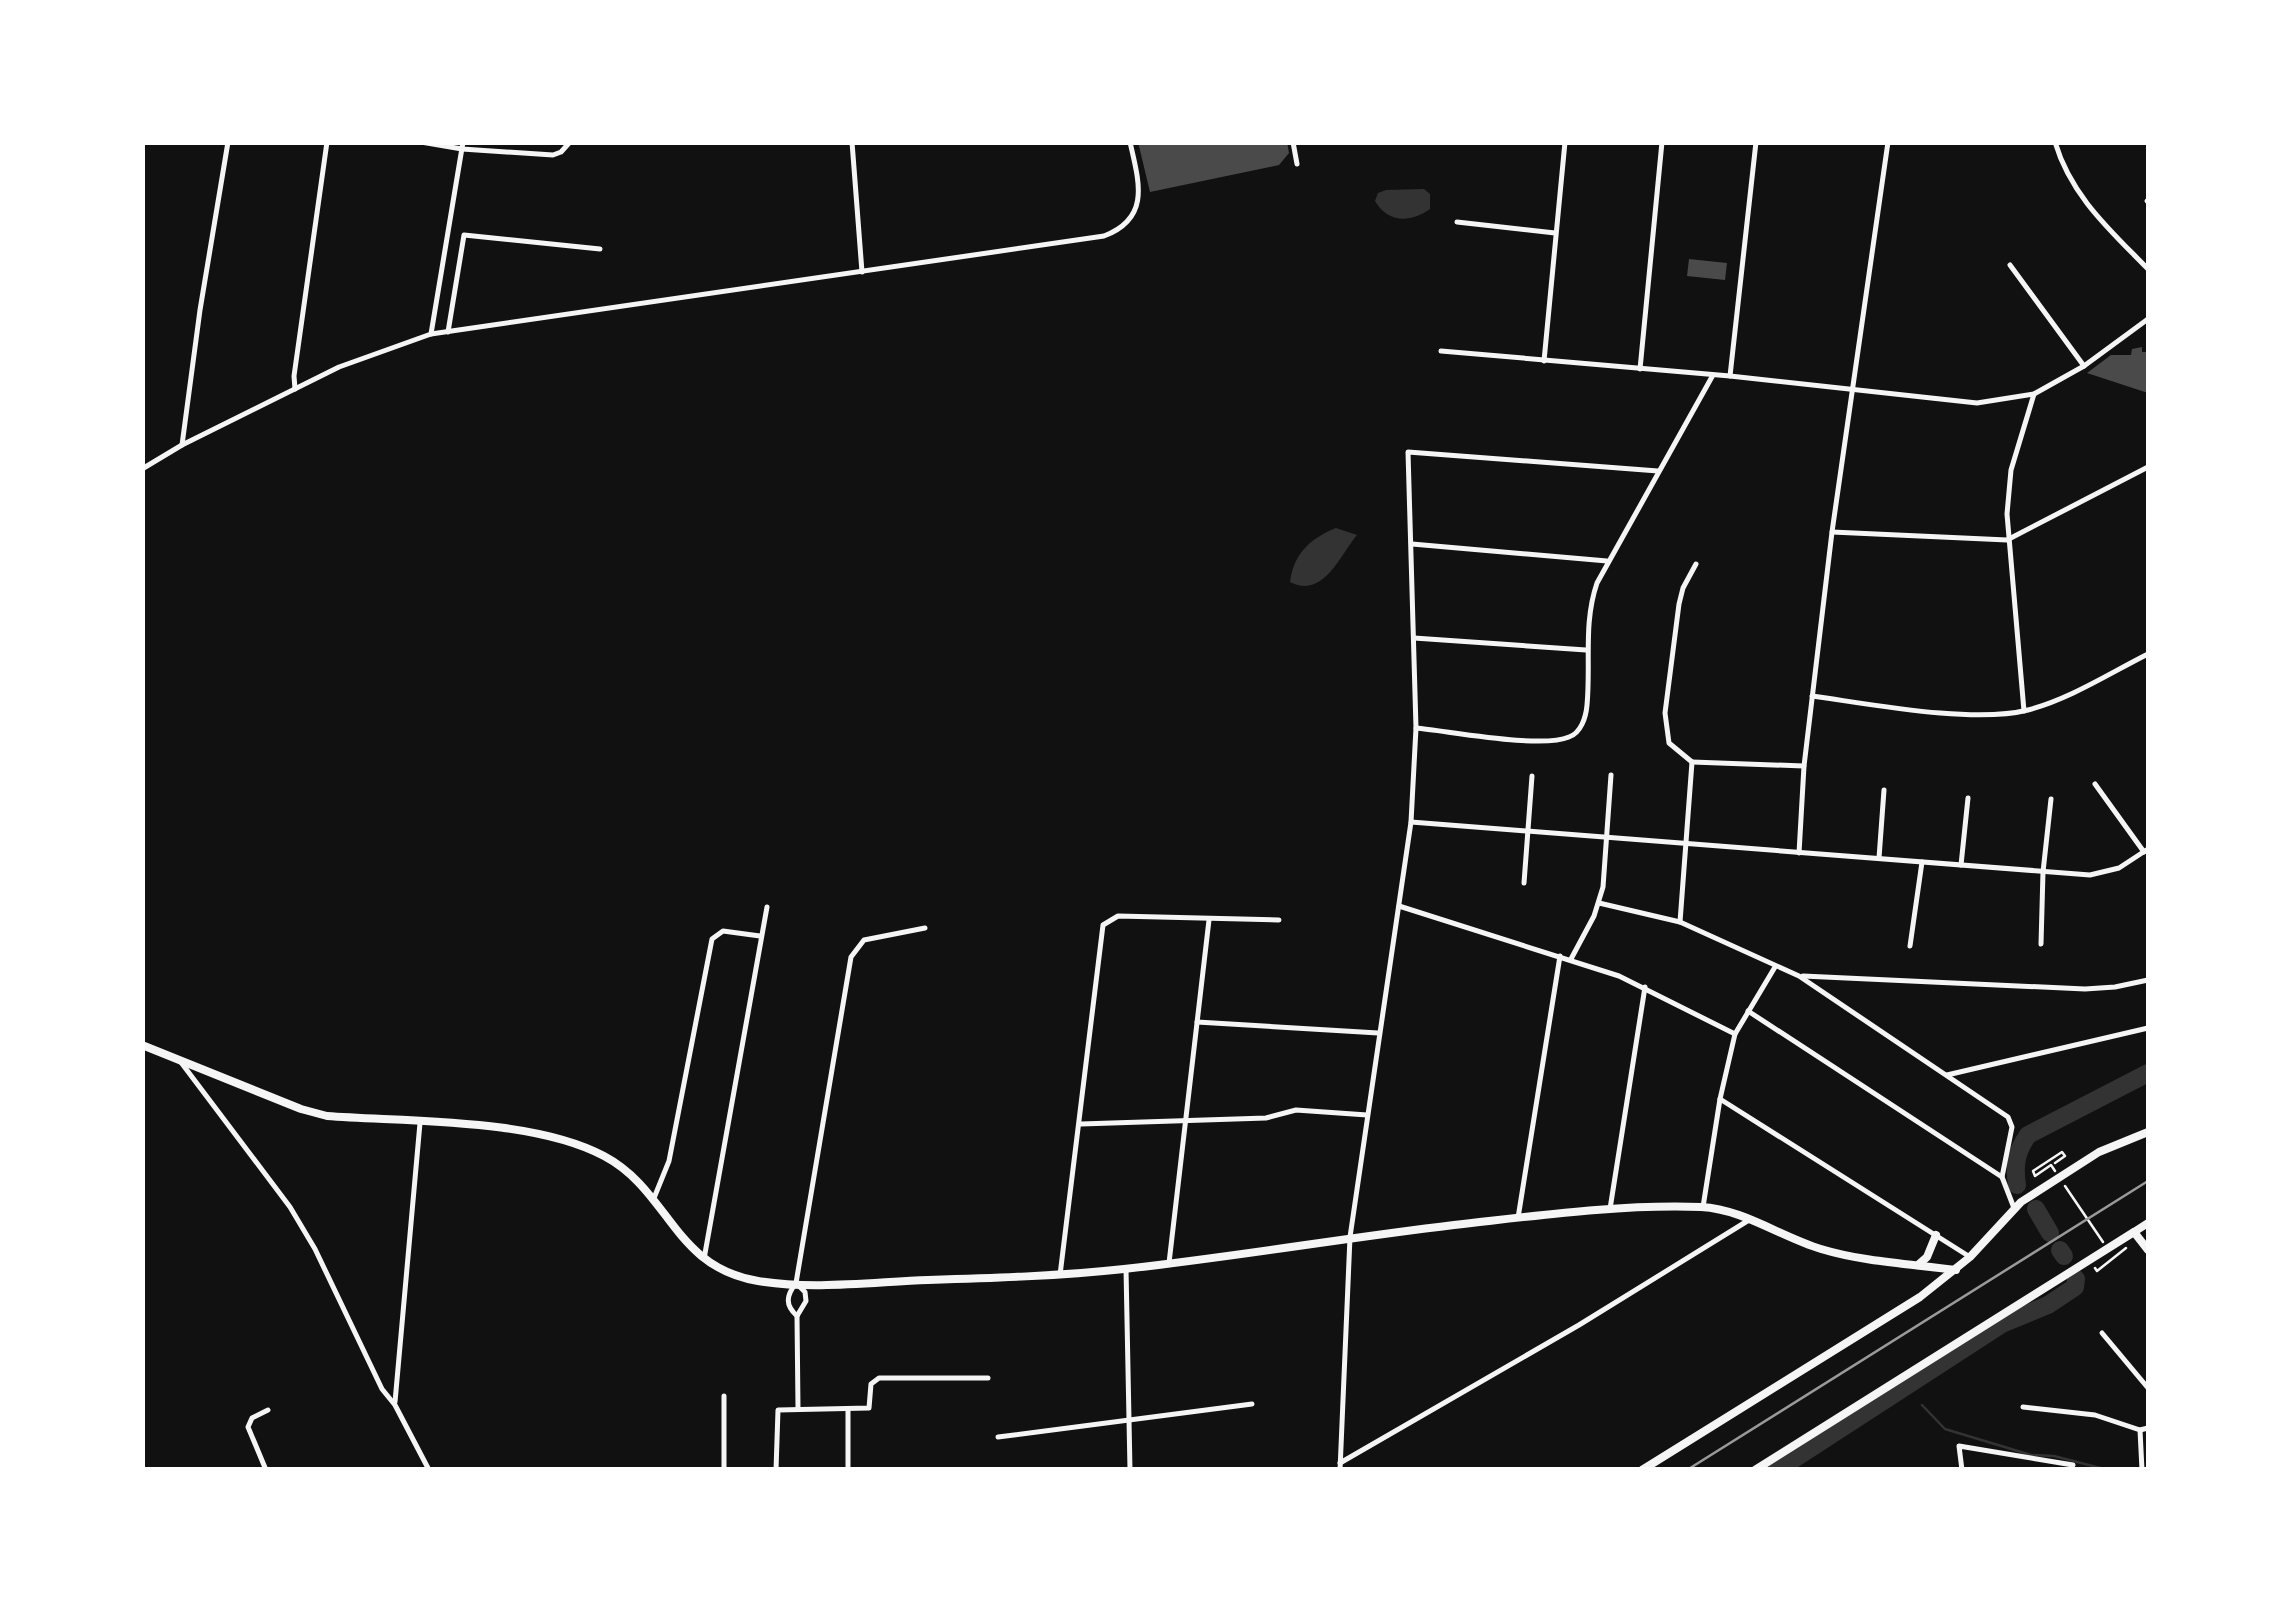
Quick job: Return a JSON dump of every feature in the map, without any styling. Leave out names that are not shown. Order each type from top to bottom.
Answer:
[{"type":"street","points":[[182,446],[228,142]]},
{"type":"street","points":[[295,390],[327,142]]},
{"type":"street","points":[[421,142],[553,155],[566,149],[570,142]]},
{"type":"street","points":[[852,142],[862,272]]},
{"type":"street","points":[[142,469],[339,366],[431,334],[1104,236],[1122,230],[1135,213],[1139,189],[1130,142]]},
{"type":"street","points":[[1293,142],[1297,164]]},
{"type":"street","points":[[1544,361],[1566,142]]},
{"type":"street","points":[[1640,368],[1662,142]]},
{"type":"street","points":[[1730,376],[1756,142]]},
{"type":"street","points":[[1800,853],[1804,766],[1832,532],[1888,142]]},
{"type":"street","points":[[2055,142],[2084,204],[2148,269]]},
{"type":"street","points":[[431,334],[462,146]]},
{"type":"street","points":[[1456,222],[1554,232]]},
{"type":"street","points":[[448,332],[464,235],[600,249]]},
{"type":"street","points":[[2010,265],[2084,366]]},
{"type":"street","points":[[1441,351],[2002,402],[2034,394],[2084,366],[2148,320]]},
{"type":"street","points":[[1416,728],[1540,741],[1572,737],[1580,728],[1587,705],[1586,650],[1591,599],[1607,561],[1713,375]]},
{"type":"street","points":[[2024,711],[2006,540],[2011,470],[2034,394]]},
{"type":"street","points":[[1340,1466],[1350,1238],[1411,822],[1416,728],[1408,452],[1658,471]]},
{"type":"street","points":[[1832,532],[2006,540],[2148,467]]},
{"type":"street","points":[[1412,544],[1607,561]]},
{"type":"street","points":[[1696,564],[1683,588],[1680,604],[1666,714],[1669,744],[1692,762],[1804,766]]},
{"type":"street","points":[[1414,638],[1586,650]]},
{"type":"street","points":[[1812,696],[1976,714],[2024,711],[2048,704],[2148,654]]},
{"type":"street","points":[[1680,922],[1692,762]]},
{"type":"street","points":[[1570,960],[1600,903],[1611,774]]},
{"type":"street","points":[[1524,883],[1532,776]]},
{"type":"street","points":[[1411,822],[2097,875],[2119,868],[2146,850],[2094,784]]},
{"type":"street","points":[[1879,858],[1884,790]]},
{"type":"street","points":[[1961,865],[1968,798]]},
{"type":"street","points":[[2040,944],[2051,799]]},
{"type":"street","points":[[1910,946],[1922,862]]},
{"type":"street","points":[[1600,903],[1680,922],[1798,976],[2008,1117],[2012,1123],[2002,1177]]},
{"type":"street","points":[[1399,906],[1560,956],[1646,988],[1735,1034]]},
{"type":"street","points":[[704,1261],[767,908]]},
{"type":"street","points":[[1060,1275],[1101,933],[1106,920],[1118,916],[1279,920]]},
{"type":"street","points":[[1170,1263],[1209,920]]},
{"type":"street","points":[[798,1316],[789,1308],[788,1301],[796,1283],[854,950],[864,940],[925,928]]},
{"type":"street","points":[[654,1198],[669,1161],[712,939],[726,930],[760,936]]},
{"type":"street","points":[[1518,1218],[1560,956]]},
{"type":"street","points":[[1703,1207],[1735,1034],[1774,967]]},
{"type":"street","points":[[1798,976],[2084,989],[2115,988],[2148,980]]},
{"type":"street","points":[[1610,1209],[1646,988]]},
{"type":"street","points":[[1748,1011],[2002,1177],[2018,1205]]},
{"type":"street","points":[[1197,1022],[1378,1032]]},
{"type":"street","points":[[1947,1076],[2148,1028]]},
{"type":"street","points":[[142,1045],[300,1109],[327,1116],[512,1130],[561,1138],[619,1165],[641,1182],[672,1227],[704,1261],[759,1281],[1060,1275],[1518,1218],[1610,1209],[1703,1207],[1726,1211],[1821,1249],[1956,1270]]},
{"type":"street","points":[[178,1059],[290,1206],[382,1389],[395,1405],[429,1470]]},
{"type":"street","points":[[1720,1099],[1970,1257]]},
{"type":"street","points":[[1080,1124],[1266,1118],[1296,1110],[1366,1115]]},
{"type":"street","points":[[395,1405],[420,1123]]},
{"type":"street","points":[[1642,1470],[1920,1297],[1956,1270],[2018,1205],[2035,1193],[2100,1152],[2148,1132]]},
{"type":"street","points":[[1340,1466],[1750,1220]]},
{"type":"street","points":[[1755,1470],[2148,1223]]},
{"type":"street","points":[[2134,1232],[2148,1250]]},
{"type":"street","points":[[1918,1265],[1927,1257],[1936,1236]]},
{"type":"street","points":[[1126,1268],[1130,1470]]},
{"type":"street","points":[[796,1283],[806,1292],[798,1316],[798,1408]]},
{"type":"street","points":[[2102,1333],[2148,1388]]},
{"type":"street","points":[[776,1470],[776,1414],[782,1408],[869,1408],[871,1384],[878,1378],[988,1378]]},
{"type":"street","points":[[724,1396],[724,1470]]},
{"type":"street","points":[[998,1437],[1252,1404]]},
{"type":"street","points":[[2023,1407],[2095,1414],[2140,1430],[2148,1428]]},
{"type":"street","points":[[848,1409],[848,1470]]},
{"type":"street","points":[[266,1470],[248,1426],[252,1418],[268,1410]]},
{"type":"street","points":[[2140,1430],[2142,1467]]},
{"type":"street","points":[[1962,1470],[1959,1446],[2054,1466],[2073,1466]]},
{"type":"path","points":[[2055,1163],[2065,1156],[2062,1152],[2032,1171],[2036,1176],[2052,1165],[2110,1254],[2124,1245],[2127,1250],[2096,1270],[2094,1266],[2102,1260]]},
{"type":"shaded area","points":[[1424,189],[1430,194],[1430,209],[1415,217],[1393,217],[1375,201],[1378,193],[1386,190]]},
{"type":"shaded area","points":[[1336,528],[1357,535],[1329,573],[1312,585],[1290,582],[1304,549]]},
{"type":"building","points":[[1138,142],[1287,142],[1289,153],[1279,165],[1150,192]]},
{"type":"building","points":[[1689,259],[1727,263],[1725,280],[1687,276]]},
{"type":"building","points":[[2142,347],[2142,352],[2148,352],[2148,393],[2087,373],[2111,355],[2131,355],[2132,349]]},
{"type":"waterway","points":[[2017,1185],[2017,1159],[2028,1135],[2148,1073]]},
{"type":"waterway","points":[[2036,1209],[2050,1233]]},
{"type":"waterway","points":[[2060,1250],[2064,1256]]},
{"type":"waterway","points":[[1777,1470],[2002,1324],[2048,1305],[2075,1287],[2076,1279]]},
{"type":"waterway","points":[[1922,1405],[1945,1429],[2031,1455],[2054,1456],[2108,1470]]},
{"type":"railway","points":[[1687,1470],[2148,1181]]}]
